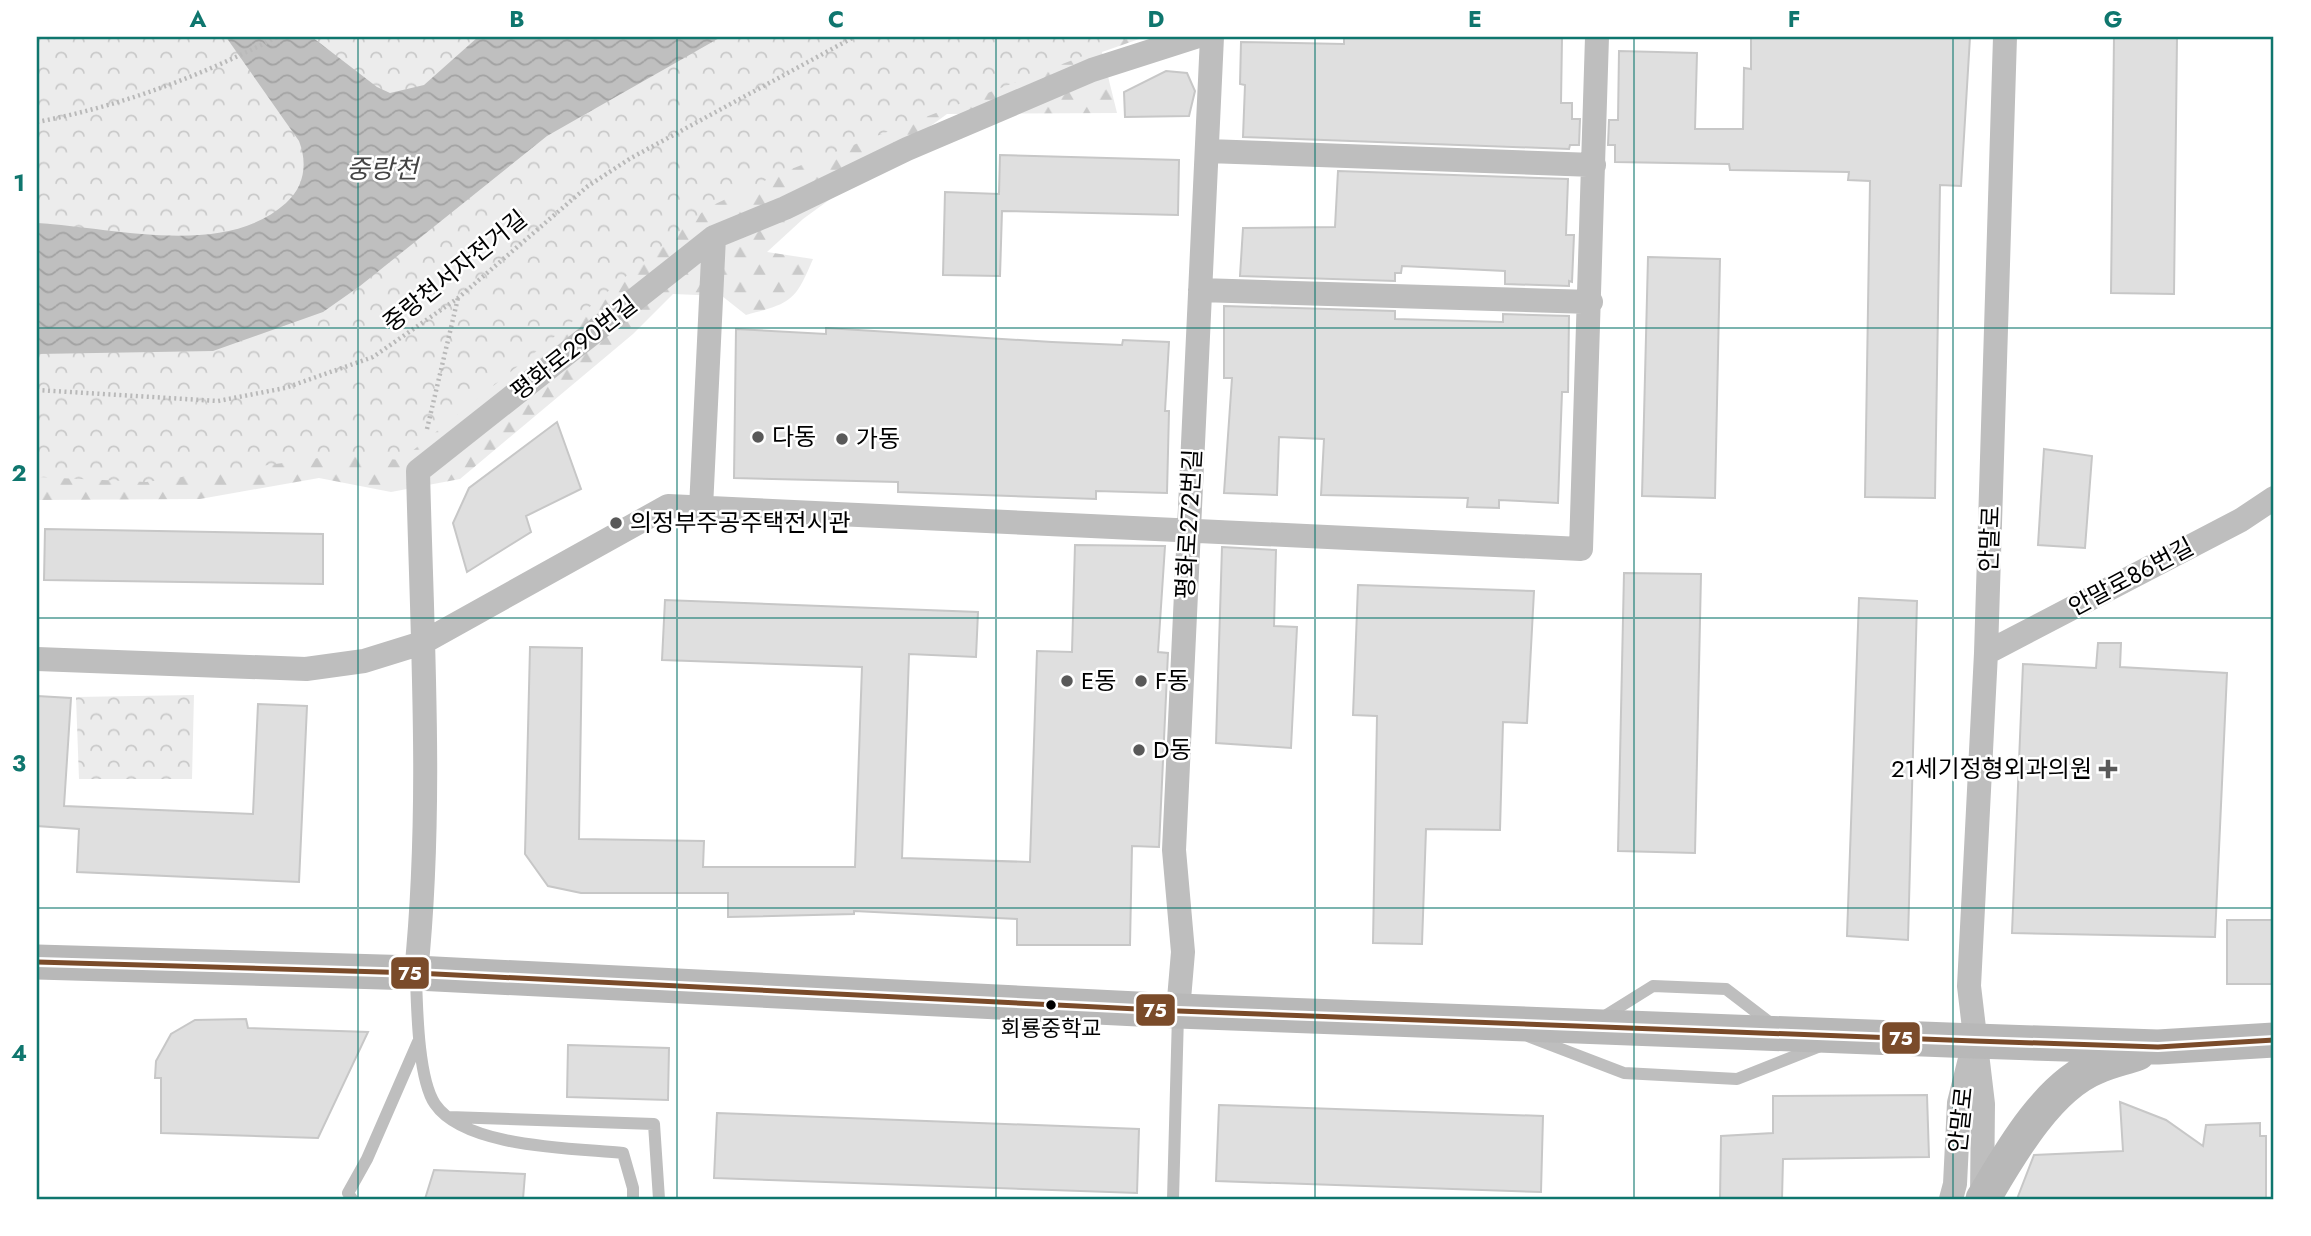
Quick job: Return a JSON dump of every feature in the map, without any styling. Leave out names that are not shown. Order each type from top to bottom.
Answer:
[{"type":"main road","points":[[37,962],[416,973],[1178,1011],[1975,1041],[2158,1046],[2274,1040]]},
{"type":"main road","points":[[1982,1199],[2050,1101],[2068,1083],[2094,1067],[2158,1046]]},
{"type":"street","name":"평화로290번길","points":[[418,471],[714,237],[785,208],[907,149],[1092,70],[1195,37]]},
{"type":"street","name":"평화로272번길","points":[[1178,1011],[1183,952],[1174,850],[1212,37]]},
{"type":"street","points":[[37,659],[306,669],[364,661],[422,643],[668,506],[1581,549],[1591,302],[1597,37]]},
{"type":"street","name":"안말로","points":[[1982,1199],[1983,1104],[1969,986],[1986,653],[2005,37]]},
{"type":"street","points":[[1207,151],[1594,165]]},
{"type":"street","points":[[701,508],[714,237]]},
{"type":"street","points":[[1200,290],[1591,302]]},
{"type":"street","points":[[416,973],[423,904],[426,783],[418,471]]},
{"type":"street","name":"안말로86번길","points":[[1986,653],[2241,520],[2274,498]]},
{"type":"street","name":"안말로","points":[[1951,1199],[1955,1184],[1959,1103],[1975,1041]]},
{"type":"lane","points":[[416,973],[419,1042],[433,1101],[445,1116],[473,1132],[526,1143],[623,1153],[633,1188],[633,1199]]},
{"type":"lane","points":[[1173,1199],[1178,1011]]},
{"type":"lane","points":[[1491,1023],[1624,1073],[1737,1079],[1846,1036]]},
{"type":"lane","points":[[349,1197],[419,1042]]},
{"type":"lane","points":[[445,1116],[654,1124],[659,1199]]},
{"type":"path","points":[[37,122],[134,98],[224,64],[277,37]]},
{"type":"path","name":"중랑천서자전거길","points":[[37,390],[190,402],[244,398],[307,381],[373,357],[458,298],[588,186],[631,158],[854,37]]},
{"type":"path","points":[[418,471],[458,298]]},
{"type":"green space","points":[[37,37],[1132,37],[781,173],[707,208],[548,342],[401,460],[340,455],[146,482],[37,477]]},
{"type":"green space","points":[[916,37],[1145,37],[1102,52],[1117,113],[947,114],[803,219],[767,252],[813,259],[790,299],[746,315],[722,296],[673,294],[633,334],[460,479],[391,492],[319,478],[200,499],[37,500],[37,438]]},
{"type":"green space","points":[[194,695],[192,779],[79,779],[76,697]]},
{"type":"water","name":"중랑천","points":[[226,37],[312,37],[377,87],[390,93],[424,85],[478,37],[721,37],[547,136],[360,286],[323,312],[213,351],[37,354],[37,223],[132,233],[200,235],[231,230],[261,220],[286,203],[297,190],[304,167],[299,141]]},
{"type":"building","points":[[1344,37],[1562,37],[1561,103],[1572,103],[1572,119],[1580,119],[1579,145],[1570,145],[1569,149],[1243,137],[1245,85],[1240,84],[1241,42],[1344,44]]},
{"type":"building","points":[[1751,37],[1970,37],[1961,186],[1940,185],[1935,498],[1865,497],[1870,181],[1848,180],[1849,172],[1730,170],[1729,164],[1615,162],[1615,145],[1608,145],[1609,120],[1618,120],[1619,51],[1697,53],[1695,129],[1743,129],[1744,68],[1751,69]]},
{"type":"building","points":[[2114,37],[2177,37],[2174,294],[2111,293]]},
{"type":"building","points":[[1166,71],[1187,73],[1195,91],[1189,116],[1125,117],[1124,92]]},
{"type":"building","points":[[1000,155],[1179,160],[1178,215],[1002,211],[1000,276],[943,275],[945,192],[999,194]]},
{"type":"building","points":[[1338,171],[1568,179],[1566,235],[1574,235],[1572,282],[1569,281],[1569,286],[1505,284],[1505,271],[1402,266],[1401,273],[1395,273],[1395,281],[1240,276],[1243,228],[1335,227]]},
{"type":"building","points":[[1648,257],[1720,259],[1715,498],[1642,496]]},
{"type":"building","points":[[1224,306],[1395,311],[1395,319],[1503,322],[1503,314],[1569,316],[1568,392],[1562,392],[1558,503],[1499,500],[1499,508],[1467,507],[1468,498],[1321,495],[1324,439],[1279,437],[1277,495],[1224,493],[1232,378],[1224,378]]},
{"type":"building","points":[[826,328],[1122,345],[1123,340],[1169,342],[1165,411],[1169,411],[1167,493],[1096,491],[1096,499],[898,492],[898,482],[734,478],[736,329],[826,334]]},
{"type":"building","points":[[557,422],[581,489],[526,516],[531,532],[467,572],[453,523],[469,488]]},
{"type":"building","points":[[2044,449],[2092,456],[2085,548],[2038,545]]},
{"type":"building","points":[[45,529],[323,534],[323,584],[44,580]]},
{"type":"building","points":[[1075,545],[1165,546],[1158,652],[1168,653],[1159,847],[1132,846],[1130,945],[1017,945],[1017,919],[854,911],[854,914],[728,917],[728,893],[581,893],[548,886],[525,854],[530,647],[582,648],[579,839],[704,841],[703,867],[855,867],[862,667],[662,660],[665,600],[978,612],[976,657],[909,654],[902,858],[1030,862],[1037,651],[1072,652]]},
{"type":"building","points":[[1222,547],[1276,550],[1274,626],[1297,627],[1291,748],[1216,743]]},
{"type":"building","points":[[1624,573],[1701,574],[1695,853],[1618,851]]},
{"type":"building","points":[[1358,585],[1534,591],[1527,723],[1503,722],[1500,830],[1426,829],[1422,944],[1373,943],[1377,716],[1353,715]]},
{"type":"building","points":[[1859,598],[1917,601],[1908,940],[1847,936]]},
{"type":"building","points":[[2098,643],[2121,643],[2120,667],[2227,673],[2215,937],[2012,933],[2023,664],[2096,668]]},
{"type":"building","points":[[37,696],[71,698],[64,806],[253,814],[258,704],[307,706],[299,882],[77,872],[79,829],[37,826]]},
{"type":"building","points":[[2227,920],[2274,920],[2274,984],[2227,984]]},
{"type":"building","points":[[246,1019],[248,1028],[368,1032],[318,1138],[161,1133],[161,1078],[155,1078],[156,1061],[171,1034],[195,1020]]},
{"type":"building","points":[[568,1045],[669,1048],[668,1100],[567,1097]]},
{"type":"building","points":[[1927,1095],[1929,1157],[1783,1159],[1782,1199],[1720,1199],[1721,1136],[1773,1133],[1773,1096]]},
{"type":"building","points":[[2120,1102],[2166,1120],[2203,1146],[2206,1125],[2260,1123],[2260,1136],[2266,1136],[2266,1199],[2017,1199],[2034,1155],[2123,1151]]},
{"type":"building","points":[[1219,1105],[1543,1116],[1541,1192],[1216,1181]]},
{"type":"building","points":[[717,1113],[1139,1129],[1137,1193],[714,1178]]},
{"type":"building","points":[[434,1170],[525,1174],[523,1199],[425,1199]]},
{"type":"transit line","name":"75","points":[[37,962],[416,973],[1178,1011],[1975,1041],[2158,1047],[2274,1040]]},
{"type":"place","name":"다동","points":[[758,437]]},
{"type":"place","name":"가동","points":[[842,439]]},
{"type":"place","name":"의정부주공주택전시관","points":[[616,523]]},
{"type":"place","name":"E동","points":[[1067,681]]},
{"type":"place","name":"F동","points":[[1141,681]]},
{"type":"place","name":"D동","points":[[1139,750]]},
{"type":"place","name":"21세기정형외과의원","points":[[2108,769]]},
{"type":"place","name":"회룡중학교","points":[[1051,1005]]}]
